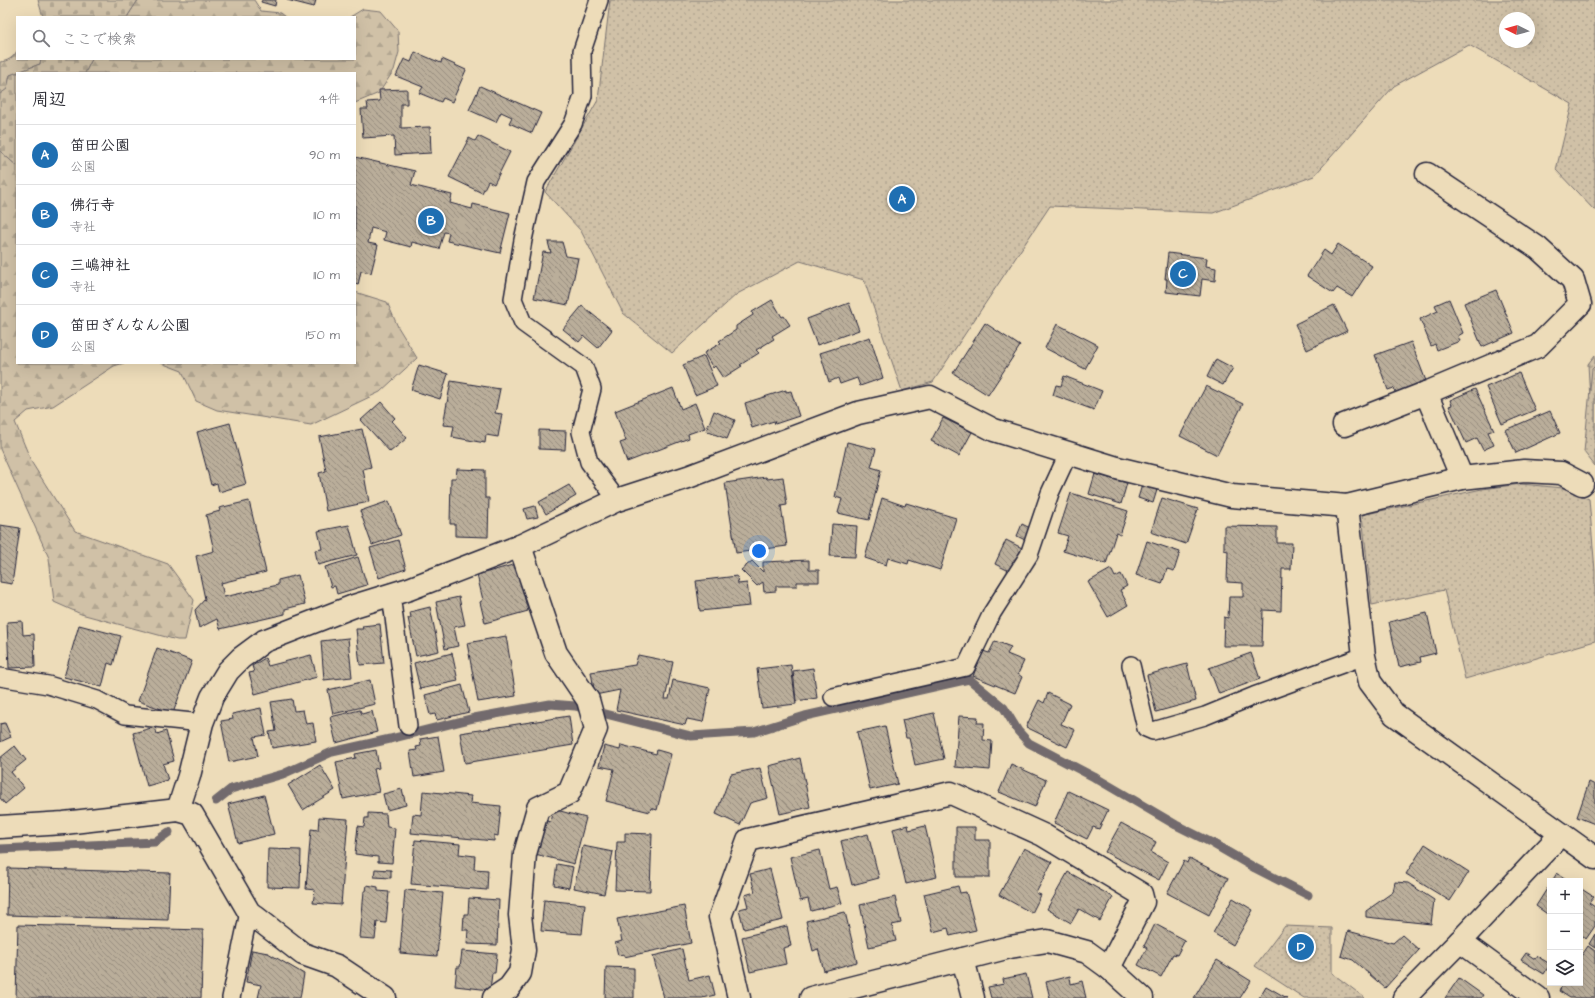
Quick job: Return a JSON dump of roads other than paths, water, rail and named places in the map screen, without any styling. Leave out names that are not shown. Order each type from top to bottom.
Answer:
[{"type":"street","points":[[1344,425],[1426,393],[1538,346],[1580,304],[1573,280],[1538,248],[1427,174]]},
{"type":"street","points":[[1426,393],[1462,478]]},
{"type":"street","points":[[178,810],[189,776],[202,723],[212,697],[228,671],[241,658],[264,641],[354,606],[391,594],[520,546],[617,500],[688,477],[858,413],[930,397],[994,430],[1117,468],[1232,496],[1347,506],[1462,478],[1524,471],[1561,474],[1589,487]]},
{"type":"street","points":[[1347,506],[1364,656],[1370,682],[1394,714],[1595,858]]},
{"type":"street","points":[[494,998],[509,988],[520,973],[524,950],[520,915],[525,854],[538,808],[569,793],[596,729],[588,700],[556,653],[520,546]]},
{"type":"street","points":[[739,998],[720,917],[748,840],[950,793],[1043,835],[1141,894],[1143,902],[1109,968]]},
{"type":"street","points":[[0,827],[64,823],[178,810],[192,814],[249,912],[303,954],[338,966],[385,998]]},
{"type":"street","points":[[1404,998],[1561,834]]},
{"type":"street","points":[[811,998],[1010,947],[1047,941],[1087,952],[1109,968],[1142,998]]},
{"type":"street","points":[[1460,941],[1538,998]]},
{"type":"street","points":[[963,959],[973,998]]},
{"type":"lane","points":[[599,0],[582,51],[583,96],[573,124],[536,182],[513,299],[523,323],[584,367],[592,389],[581,432],[589,462],[617,500]]},
{"type":"lane","points":[[833,697],[966,667],[992,613],[1029,555],[1050,493],[1068,452]]},
{"type":"lane","points":[[391,594],[408,726]]},
{"type":"lane","points":[[1131,665],[1146,728],[1153,731],[1205,716],[1254,696],[1364,656]]},
{"type":"lane","points":[[0,677],[48,685],[97,700],[125,715],[202,723]]},
{"type":"lane","points":[[231,998],[249,912]]},
{"type":"waterway","points":[[216,801],[231,789],[283,774],[332,752],[474,718],[550,704],[575,706],[691,736],[754,732],[805,716],[969,679],[1004,708],[1018,731],[1029,743],[1094,777],[1176,825],[1308,895]]},
{"type":"waterway","points":[[0,849],[155,842],[169,832]]},
{"type":"place","name":"笛田公園","points":[[902,199]]},
{"type":"place","name":"佛行寺","points":[[431,221]]},
{"type":"place","name":"三嶋神社","points":[[1183,274]]},
{"type":"place","name":"笛田ぎんなん公園","points":[[1301,947]]}]
